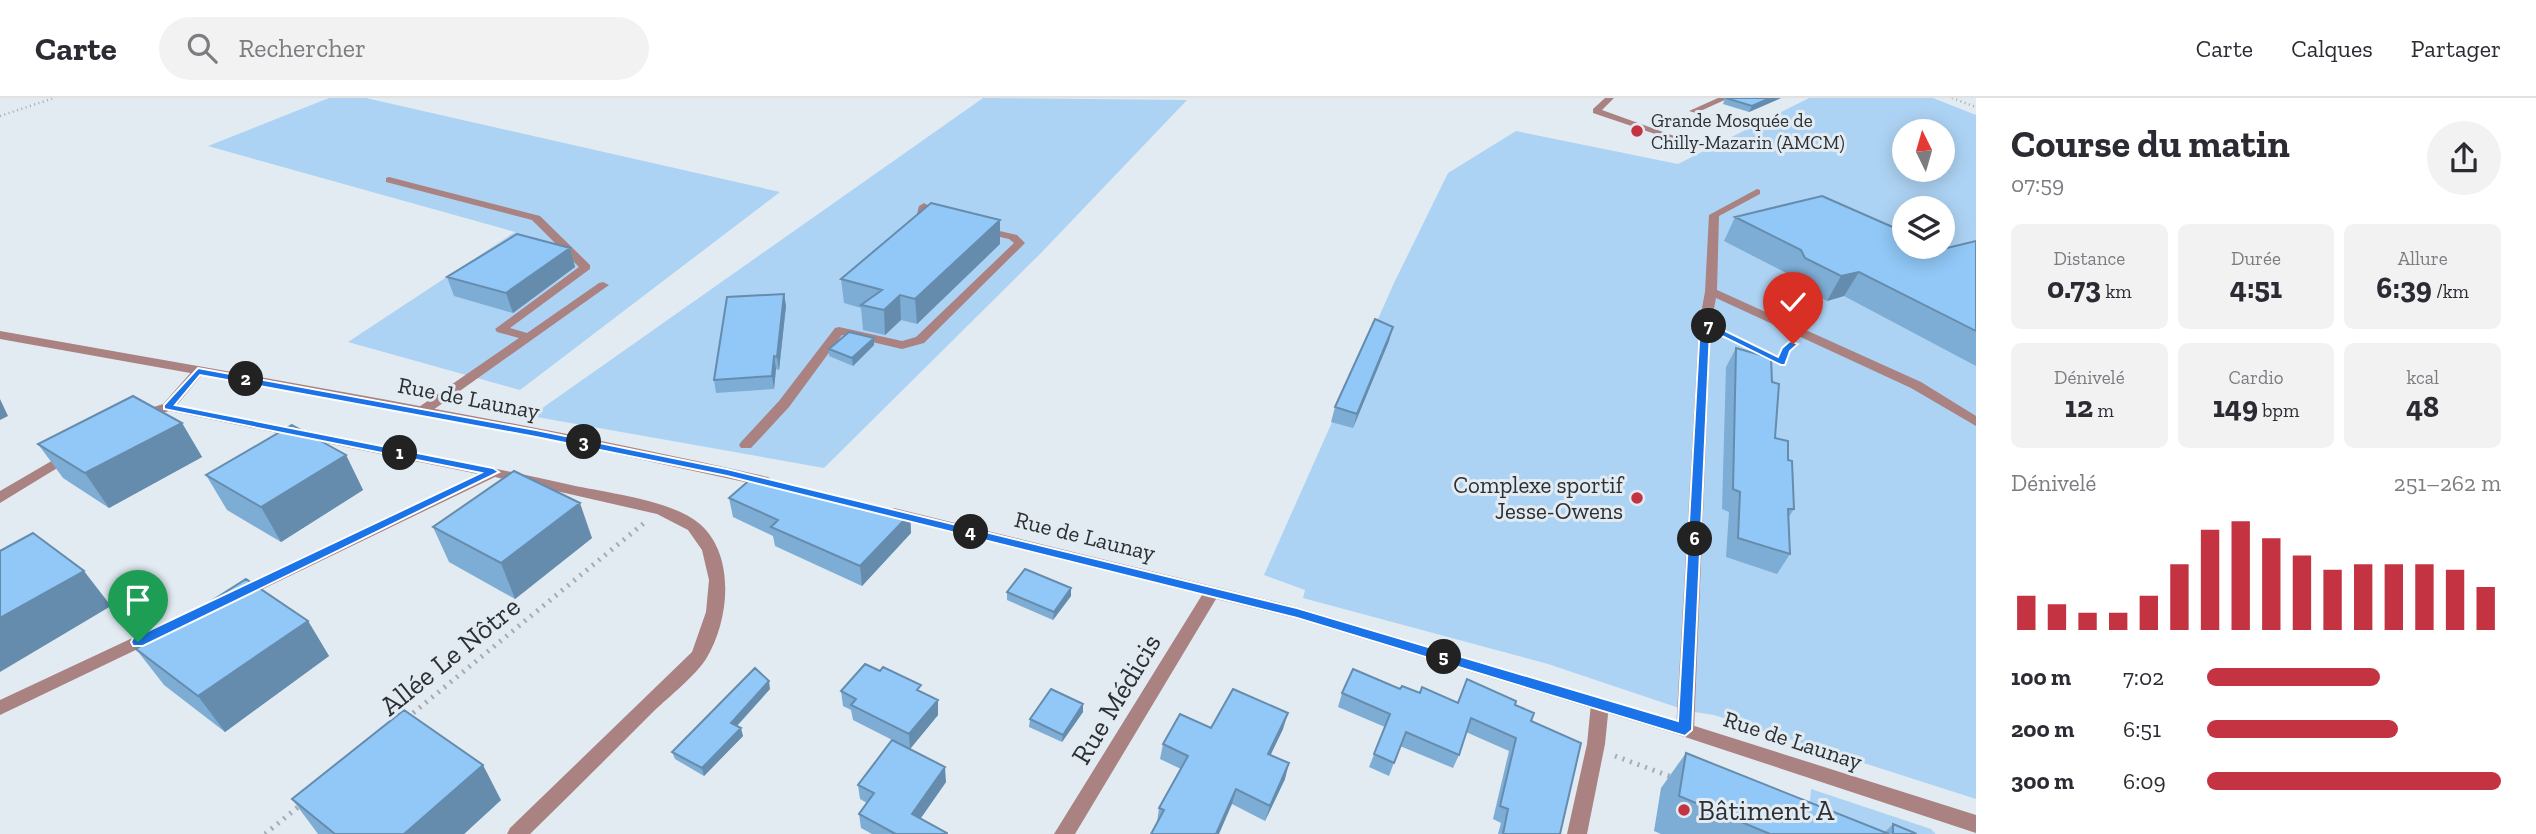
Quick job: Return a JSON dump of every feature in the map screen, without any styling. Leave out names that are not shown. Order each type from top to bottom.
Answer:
[{"type":"street","points":[[1610,98],[1596,111],[1673,137]]},
{"type":"street","points":[[1693,111],[1725,98]]},
{"type":"street","points":[[388,180],[536,218],[586,267],[501,329],[528,337]]},
{"type":"street","points":[[1685,730],[1705,324],[1711,292],[1714,215],[1756,192]]},
{"type":"street","points":[[924,206],[921,218],[942,222]]},
{"type":"street","points":[[746,445],[784,404],[839,331],[902,345],[920,340],[1020,243],[1013,237],[965,226]]},
{"type":"street","points":[[421,412],[603,285]]},
{"type":"street","points":[[1711,292],[1916,384],[1976,422]]},
{"type":"street","name":"Rue de Launay","points":[[0,335],[667,459],[780,485]]},
{"type":"street","points":[[168,407],[198,372]]},
{"type":"street","points":[[125,423],[168,407],[493,472],[661,510],[685,521],[702,536],[713,564],[718,595],[712,627],[699,656],[517,834]]},
{"type":"street","points":[[0,498],[75,450]]},
{"type":"street","points":[[224,601],[493,472]]},
{"type":"street","name":"Rue de Launay","points":[[874,508],[1310,617],[1685,730],[1976,824]]},
{"type":"street","name":"Rue Médicis","points":[[1064,834],[1213,591]]},
{"type":"street","points":[[0,708],[200,613]]},
{"type":"street","points":[[1577,834],[1594,751],[1600,704]]},
{"type":"path","points":[[0,116],[54,98]]},
{"type":"path","points":[[1952,98],[1976,107]]},
{"type":"path","points":[[1705,324],[1781,362],[1799,332]]},
{"type":"path","name":"Allée Le Nôtre","points":[[404,720],[661,510]]},
{"type":"path","points":[[1594,751],[1632,761],[1684,782]]},
{"type":"path","points":[[265,834],[308,799]]},
{"type":"shaded area","points":[[329,98],[366,98],[780,192],[520,390],[348,342],[515,232],[208,146]]},
{"type":"shaded area","points":[[983,98],[1187,100],[1041,253],[824,468],[531,416]]},
{"type":"shaded area","name":"Complexe sportif Jesse-Owens","points":[[1809,98],[1933,98],[1976,115],[1976,799],[1714,715],[1688,711],[1548,664],[1303,598],[1305,590],[1264,575],[1394,283],[1448,173],[1516,131],[1678,164]]},
{"type":"shaded area","points":[[1811,789],[1931,829],[1936,834],[1816,834],[1808,824]]},
{"type":"building","points":[[1726,98],[1770,98],[1752,106]]},
{"type":"building","points":[[1822,196],[1892,227],[1892,259],[1955,259],[1955,246],[1976,241],[1976,331],[1859,272],[1841,276],[1805,258],[1801,250],[1735,217]]},
{"type":"building","points":[[931,203],[1000,220],[915,299],[900,295],[884,310],[861,305],[882,290],[841,279]]},
{"type":"building","points":[[517,234],[570,248],[506,293],[447,277]]},
{"type":"building","points":[[784,294],[777,357],[774,356],[772,376],[714,380],[727,297]]},
{"type":"building","points":[[1375,319],[1393,327],[1357,414],[1335,407]]},
{"type":"building","points":[[849,332],[874,338],[852,358],[829,349]]},
{"type":"building","points":[[1736,348],[1771,358],[1772,382],[1779,384],[1775,438],[1788,441],[1788,460],[1792,461],[1794,509],[1788,509],[1790,554],[1738,538],[1740,492],[1733,489]]},
{"type":"building","points":[[133,396],[182,423],[85,473],[38,444]]},
{"type":"building","points":[[292,425],[346,455],[261,507],[206,475]]},
{"type":"building","points":[[514,471],[580,503],[501,563],[433,527]]},
{"type":"building","points":[[753,477],[910,514],[860,566],[771,527],[778,520],[729,498]]},
{"type":"building","points":[[33,533],[84,571],[0,618],[0,551]]},
{"type":"building","points":[[1025,569],[1071,588],[1054,612],[1007,592]]},
{"type":"building","points":[[246,579],[308,621],[198,696],[136,649]]},
{"type":"building","points":[[865,664],[880,671],[883,667],[921,685],[917,690],[938,700],[909,734],[851,705],[856,699],[841,691]]},
{"type":"building","points":[[755,668],[769,681],[731,723],[741,728],[702,768],[672,752]]},
{"type":"building","points":[[1353,669],[1400,689],[1402,686],[1420,693],[1422,687],[1458,703],[1467,679],[1516,701],[1515,705],[1534,713],[1531,721],[1581,743],[1560,834],[1503,834],[1508,809],[1500,806],[1516,738],[1471,718],[1459,755],[1406,732],[1394,763],[1374,754],[1390,714],[1342,693]]},
{"type":"building","points":[[1051,689],[1083,704],[1063,735],[1030,719]]},
{"type":"building","points":[[1233,689],[1288,713],[1268,754],[1289,763],[1270,806],[1236,789],[1216,834],[1151,834],[1164,810],[1159,808],[1188,756],[1163,744],[1180,714],[1211,728]]},
{"type":"building","points":[[404,710],[483,765],[404,834],[335,834],[292,799]]},
{"type":"building","points":[[892,740],[945,767],[912,814],[947,834],[893,834],[859,814],[874,793],[858,785]]},
{"type":"building","points":[[1686,753],[1889,834],[1770,834],[1679,796]]},
{"type":"building","points":[[1893,824],[1915,833],[1916,834],[1893,834]]},
{"type":"place","name":"Grande Mosquée de Chilly-Mazarin (AMCM)","points":[[1637,131]]},
{"type":"place","name":"Complexe sportif Jesse-Owens","points":[[1637,498]]},
{"type":"place","name":"Bâtiment A","points":[[1684,810]]},
{"type":"route","points":[[138,642],[493,472],[168,407],[198,372],[536,433],[727,472],[1297,613],[1685,730],[1705,324],[1781,362],[1786,350],[1793,344]]}]
